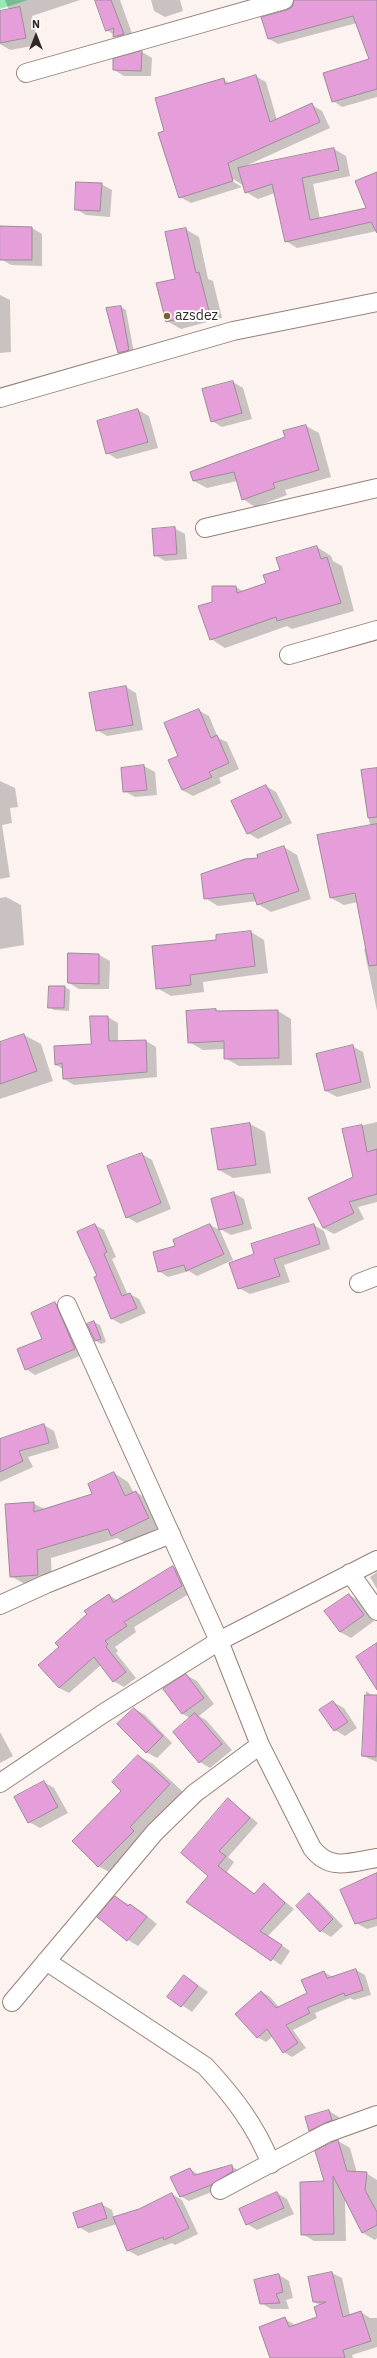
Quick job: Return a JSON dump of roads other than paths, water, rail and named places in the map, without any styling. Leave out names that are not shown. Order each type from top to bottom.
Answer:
[{"type":"street","points":[[26,74],[284,0]]},
{"type":"street","points":[[0,398],[233,331],[377,302]]},
{"type":"street","points":[[205,528],[377,488]]},
{"type":"street","points":[[289,655],[377,630]]},
{"type":"street","points":[[359,1283],[377,1276]]},
{"type":"street","points":[[68,1305],[219,1641],[260,1745],[312,1848],[319,1857],[329,1863],[340,1864],[377,1858]]},
{"type":"street","points":[[0,1605],[46,1584],[171,1534]]},
{"type":"street","points":[[0,1783],[104,1713],[219,1641],[377,1560]]},
{"type":"street","points":[[350,1574],[377,1611]]},
{"type":"street","points":[[12,2002],[155,1832],[195,1793],[260,1745]]},
{"type":"street","points":[[46,1961],[205,2066],[224,2086],[255,2128],[271,2164]]},
{"type":"street","points":[[220,2190],[327,2133],[377,2115]]},
{"type":"place","name":"azsdez","points":[[167,316]]}]
